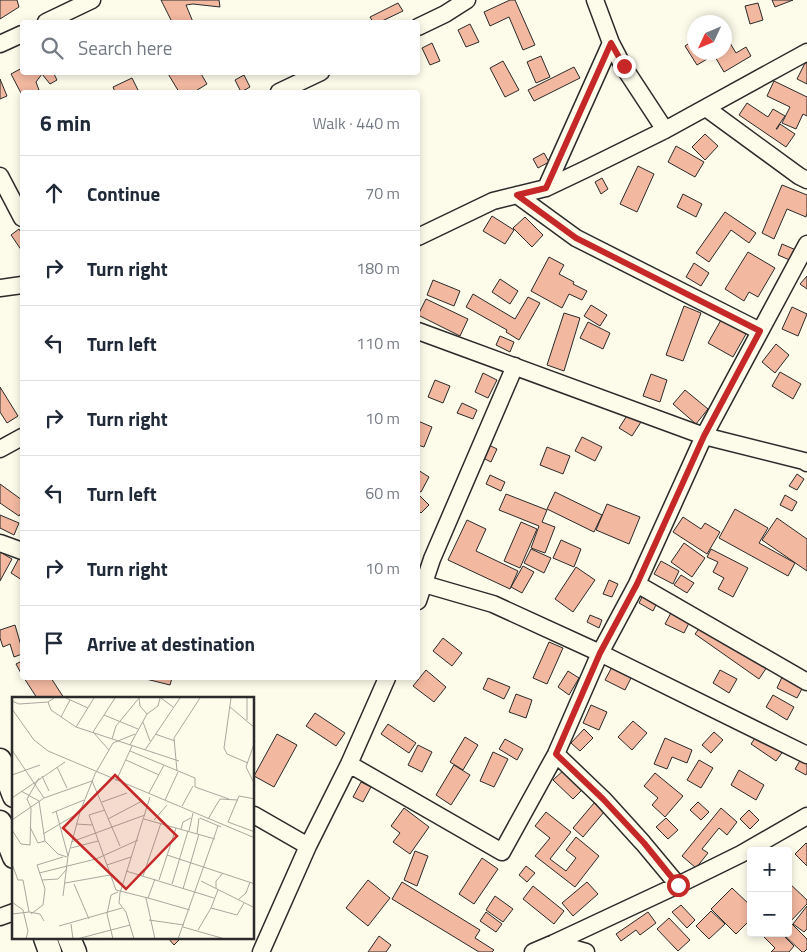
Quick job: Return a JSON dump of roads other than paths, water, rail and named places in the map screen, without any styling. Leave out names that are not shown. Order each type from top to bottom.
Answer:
[{"type":"main road","points":[[0,760],[12,791]]},
{"type":"main road","points":[[0,822],[12,853]]},
{"type":"main road","points":[[46,940],[50,952]]},
{"type":"main road","points":[[70,940],[75,952]]},
{"type":"street","points":[[50,20],[92,0]]},
{"type":"street","points":[[420,26],[445,14],[467,0]]},
{"type":"street","points":[[595,0],[611,43],[665,130]]},
{"type":"street","points":[[0,44],[20,35]]},
{"type":"street","points":[[546,188],[611,43]]},
{"type":"street","points":[[420,236],[493,200],[546,188],[586,170],[665,130],[807,52]]},
{"type":"street","points":[[283,90],[315,75]]},
{"type":"street","points":[[706,108],[807,180]]},
{"type":"street","points":[[0,176],[20,214]]},
{"type":"street","points":[[517,195],[576,238],[760,331]]},
{"type":"street","points":[[349,764],[502,852],[556,754],[600,653],[637,584],[704,436],[807,244]]},
{"type":"street","points":[[0,288],[20,284]]},
{"type":"street","points":[[420,332],[704,436],[807,463]]},
{"type":"street","points":[[515,366],[421,582],[493,604],[600,653],[807,755]]},
{"type":"street","points":[[0,449],[20,438]]},
{"type":"street","points":[[0,543],[20,549]]},
{"type":"street","points":[[637,584],[807,682]]},
{"type":"street","points":[[261,952],[308,846],[349,764],[386,680]]},
{"type":"street","points":[[556,754],[603,799],[644,843],[678,885]]},
{"type":"street","points":[[255,816],[308,846]]},
{"type":"street","points":[[533,952],[741,854],[807,816]]},
{"type":"street","points":[[0,917],[12,913]]},
{"type":"street","points":[[554,943],[586,952]]}]
